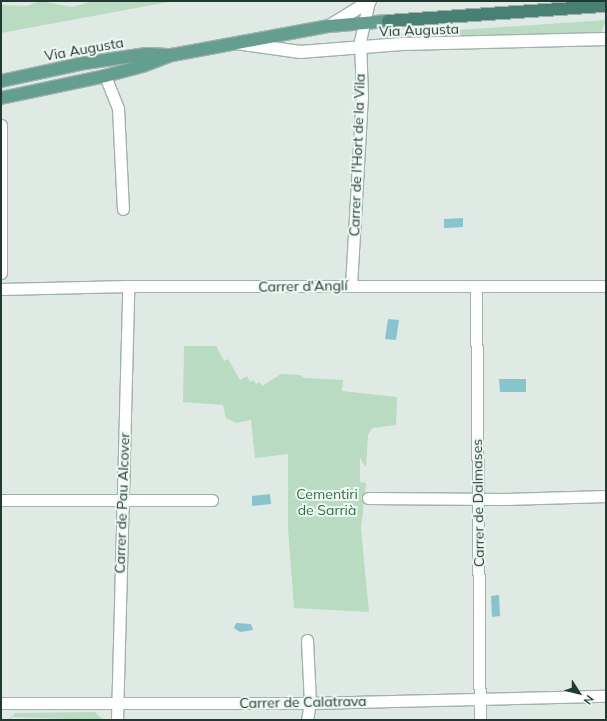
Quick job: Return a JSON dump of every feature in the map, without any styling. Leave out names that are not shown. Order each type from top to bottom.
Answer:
[{"type":"highway","points":[[388,21],[605,6]]},
{"type":"main road","name":"Via Augusta","points":[[1,81],[130,56],[172,55],[329,26],[388,21]]},
{"type":"main road","name":"Via Augusta","points":[[1,98],[105,76],[143,66],[172,55]]},
{"type":"street","name":"Carrer de l'Hort de la Vila","points":[[351,286],[362,97],[360,48],[369,1]]},
{"type":"street","name":"Via Augusta","points":[[329,26],[369,1]]},
{"type":"street","name":"Via Augusta","points":[[235,43],[300,52],[402,44],[606,39]]},
{"type":"street","points":[[105,76],[109,91],[117,105],[123,209]]},
{"type":"street","points":[[1,125],[1,274]]},
{"type":"street","name":"Carrer d'Anglí","points":[[1,289],[128,286],[606,286]]},
{"type":"street","name":"Carrer de Pau Alcover","points":[[116,720],[128,286]]},
{"type":"street","name":"Carrer de Dalmases","points":[[476,286],[480,720]]},
{"type":"street","points":[[368,498],[478,497],[503,499],[606,496]]},
{"type":"street","points":[[1,500],[212,500]]},
{"type":"street","points":[[307,640],[310,703],[307,720]]},
{"type":"street","name":"Carrer de Calatrava","points":[[1,703],[310,703],[606,696]]},
{"type":"green space","points":[[40,1],[72,7],[93,1],[174,1],[1,33],[1,5],[27,6]]},
{"type":"green space","points":[[606,20],[601,33],[525,35],[386,43],[385,35]]},
{"type":"green space","name":"Cementiri de Sarrià","points":[[184,346],[216,346],[224,361],[228,359],[240,380],[247,376],[250,382],[253,380],[256,384],[260,382],[262,386],[281,374],[300,375],[305,378],[343,380],[342,391],[397,397],[396,425],[372,428],[368,435],[366,467],[360,458],[360,482],[366,483],[361,529],[369,612],[294,608],[288,529],[288,454],[255,458],[251,420],[236,423],[226,418],[223,405],[183,402]]},
{"type":"green space","points":[[95,712],[103,720],[11,717],[11,720],[7,720],[15,713]]},
{"type":"water","points":[[463,218],[463,227],[444,228],[444,219]]},
{"type":"water","points":[[388,319],[399,320],[396,340],[385,339]]},
{"type":"water","points":[[499,379],[526,379],[526,392],[500,392]]},
{"type":"water","points":[[270,494],[271,504],[252,506],[252,496]]},
{"type":"water","points":[[499,595],[500,616],[492,617],[491,596]]},
{"type":"water","points":[[236,623],[251,624],[253,630],[240,632],[234,628]]}]
